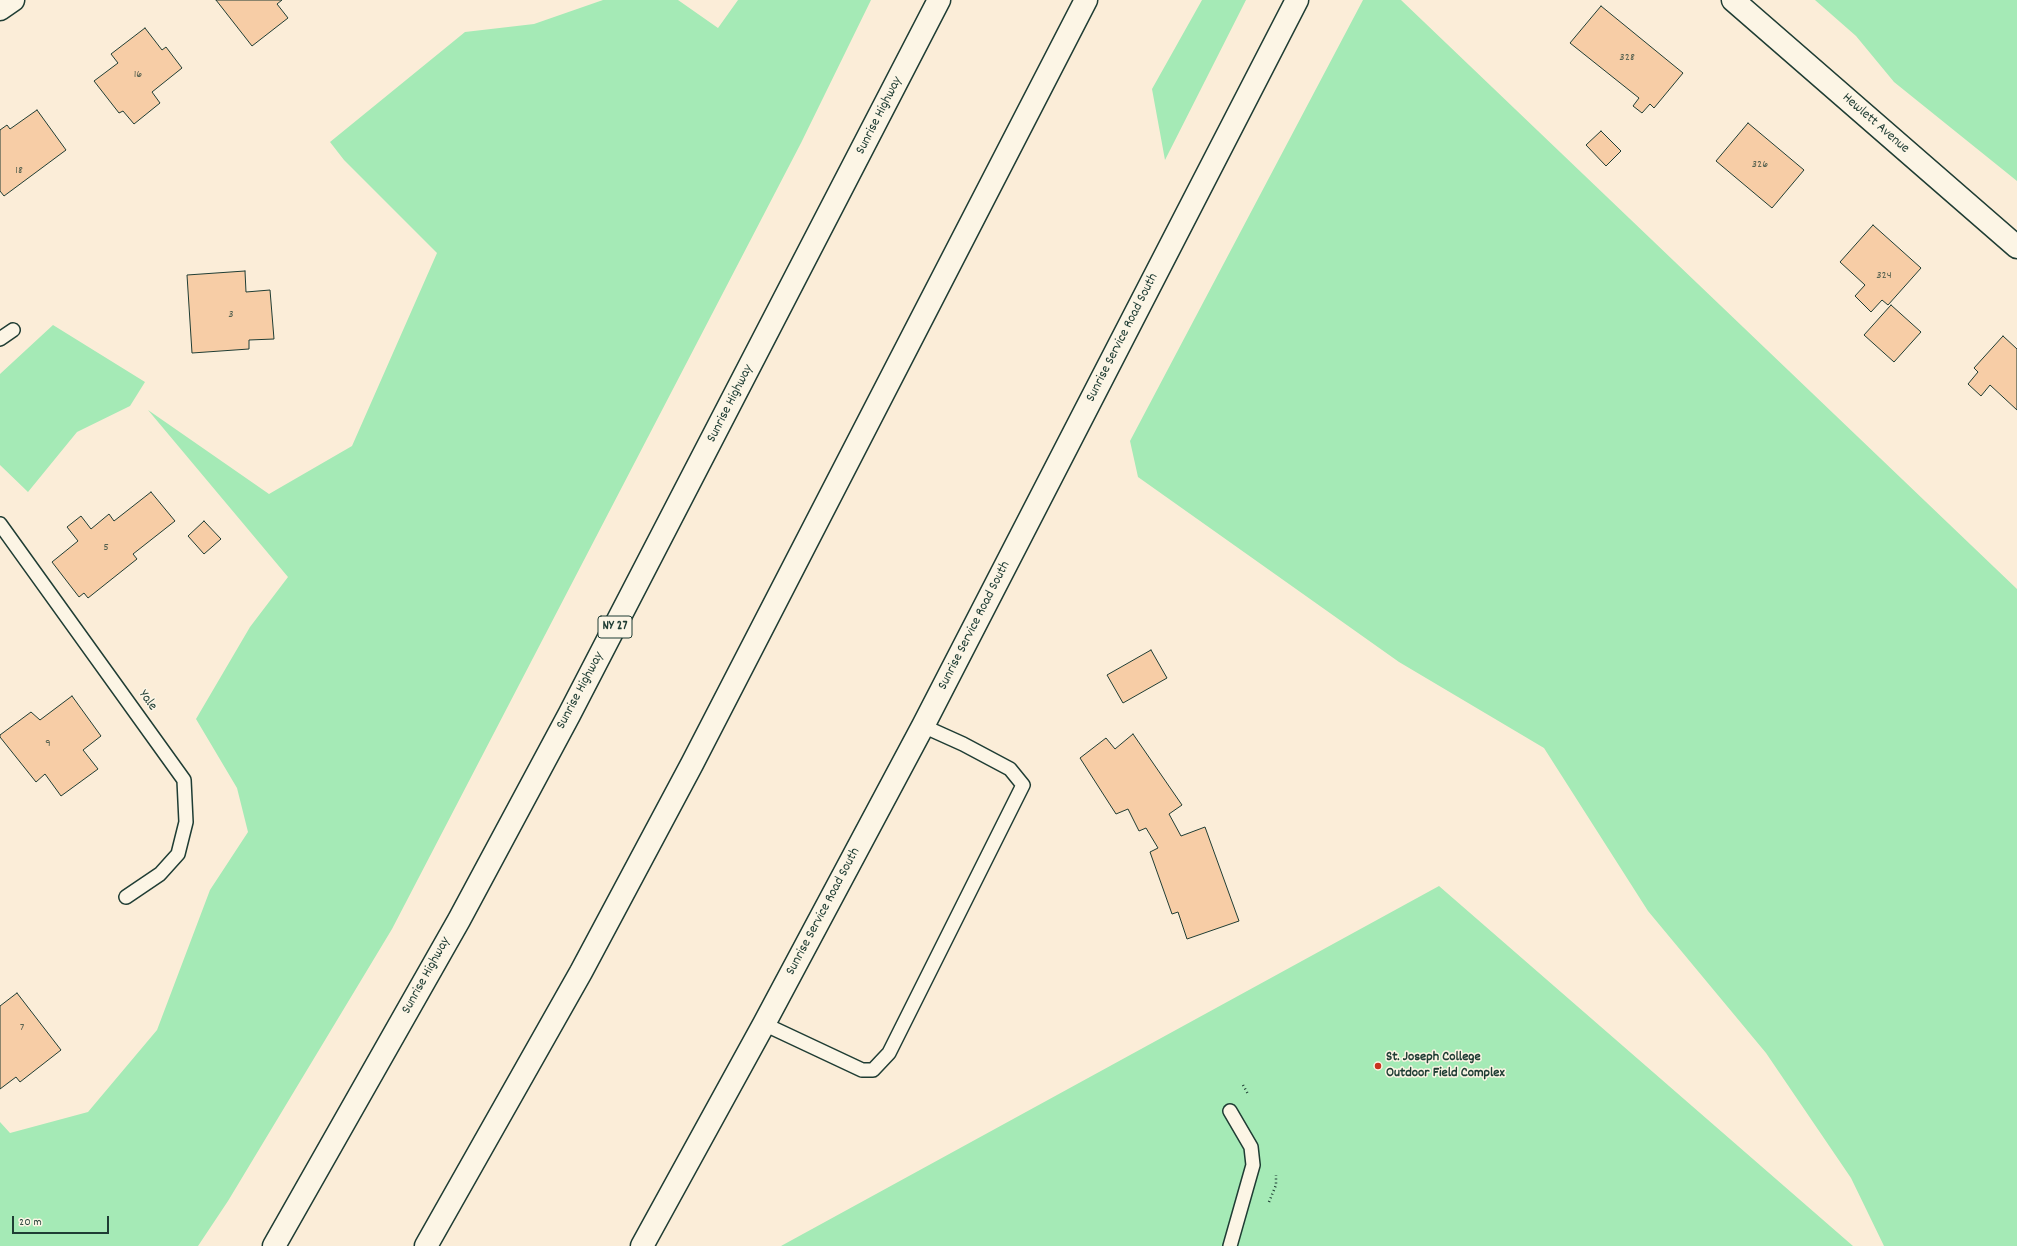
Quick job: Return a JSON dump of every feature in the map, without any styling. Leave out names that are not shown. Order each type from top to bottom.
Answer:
[{"type":"main road","points":[[0,9],[13,0]]},
{"type":"main road","name":"Sunrise Highway","points":[[274,1246],[459,920],[562,729],[939,0]]},
{"type":"main road","points":[[426,1246],[580,972],[692,764],[1086,0]]},
{"type":"main road","name":"Sunrise Service Road South","points":[[642,1246],[764,1024],[923,726],[1297,0]]},
{"type":"main road","name":"Hewlett Avenue","points":[[1733,0],[2017,247]]},
{"type":"lane","points":[[0,339],[13,330]]},
{"type":"lane","name":"Yale","points":[[0,524],[184,780],[186,822],[178,854],[160,874],[126,897]]},
{"type":"lane","points":[[764,1024],[862,1070],[873,1070],[889,1053],[1024,785],[1010,769],[964,744],[923,726]]},
{"type":"lane","points":[[1230,1111],[1251,1147],[1253,1165],[1230,1246]]},
{"type":"green space","points":[[603,0],[678,0],[718,28],[738,0],[871,0],[801,143],[392,929],[228,1201],[198,1246],[0,1246],[0,1122],[10,1133],[88,1112],[157,1030],[210,890],[248,832],[237,788],[196,719],[250,627],[288,577],[148,410],[269,494],[352,446],[437,253],[344,160],[330,142],[465,32],[534,24]]},
{"type":"green space","points":[[1202,0],[1246,0],[1165,160],[1152,89]]},
{"type":"green space","points":[[1363,0],[1401,0],[2017,589],[2017,1246],[1884,1246],[1851,1178],[1766,1053],[1648,911],[1544,748],[1399,662],[1138,477],[1130,441]]},
{"type":"green space","points":[[1815,0],[2017,0],[2017,181],[1894,82],[1856,36]]},
{"type":"green space","points":[[53,325],[145,382],[130,406],[77,432],[28,492],[0,465],[0,374]]},
{"type":"green space","name":"St. Joseph College Outdoor Field Complex","points":[[1439,886],[1853,1246],[781,1246]]},
{"type":"building","points":[[216,0],[282,0],[277,4],[288,18],[252,46]]},
{"type":"building","points":[[1601,6],[1683,73],[1654,108],[1650,104],[1642,113],[1633,106],[1639,98],[1570,43]]},
{"type":"building","points":[[145,28],[162,50],[166,47],[182,68],[152,92],[160,103],[134,124],[123,111],[119,113],[94,81],[118,63],[111,54]]},
{"type":"building","points":[[37,110],[66,150],[4,196],[0,191],[0,130],[7,125],[10,129]]},
{"type":"building","points":[[1748,123],[1804,170],[1772,208],[1716,161]]},
{"type":"building","points":[[1601,131],[1621,151],[1606,166],[1586,145]]},
{"type":"building","points":[[1873,225],[1921,268],[1888,305],[1882,300],[1871,312],[1855,296],[1865,285],[1840,262]]},
{"type":"building","points":[[245,271],[246,292],[270,290],[274,339],[249,340],[249,349],[192,353],[187,275]]},
{"type":"building","points":[[1891,305],[1921,332],[1894,362],[1864,335]]},
{"type":"building","points":[[2003,336],[2017,349],[2017,410],[1990,385],[1981,396],[1968,384],[1978,372],[1974,368]]},
{"type":"building","points":[[151,492],[175,521],[133,554],[137,559],[88,598],[84,593],[79,597],[52,562],[78,541],[67,527],[81,516],[91,529],[109,514],[114,521]]},
{"type":"building","points":[[204,521],[221,539],[204,554],[188,536]]},
{"type":"building","points":[[1151,650],[1167,678],[1123,703],[1107,675]]},
{"type":"building","points":[[72,696],[101,736],[83,750],[98,769],[61,796],[45,774],[36,782],[0,737],[0,735],[31,712],[40,720]]},
{"type":"building","points":[[1133,734],[1182,805],[1169,814],[1181,836],[1205,827],[1239,921],[1187,939],[1178,912],[1172,914],[1150,852],[1158,848],[1146,828],[1139,831],[1128,809],[1116,814],[1080,758],[1106,738],[1115,749]]},
{"type":"building","points":[[17,993],[61,1050],[20,1082],[16,1077],[0,1089],[0,1006]]},
{"type":"place","name":"St. Joseph College Outdoor Field Complex","points":[[1378,1066]]}]
